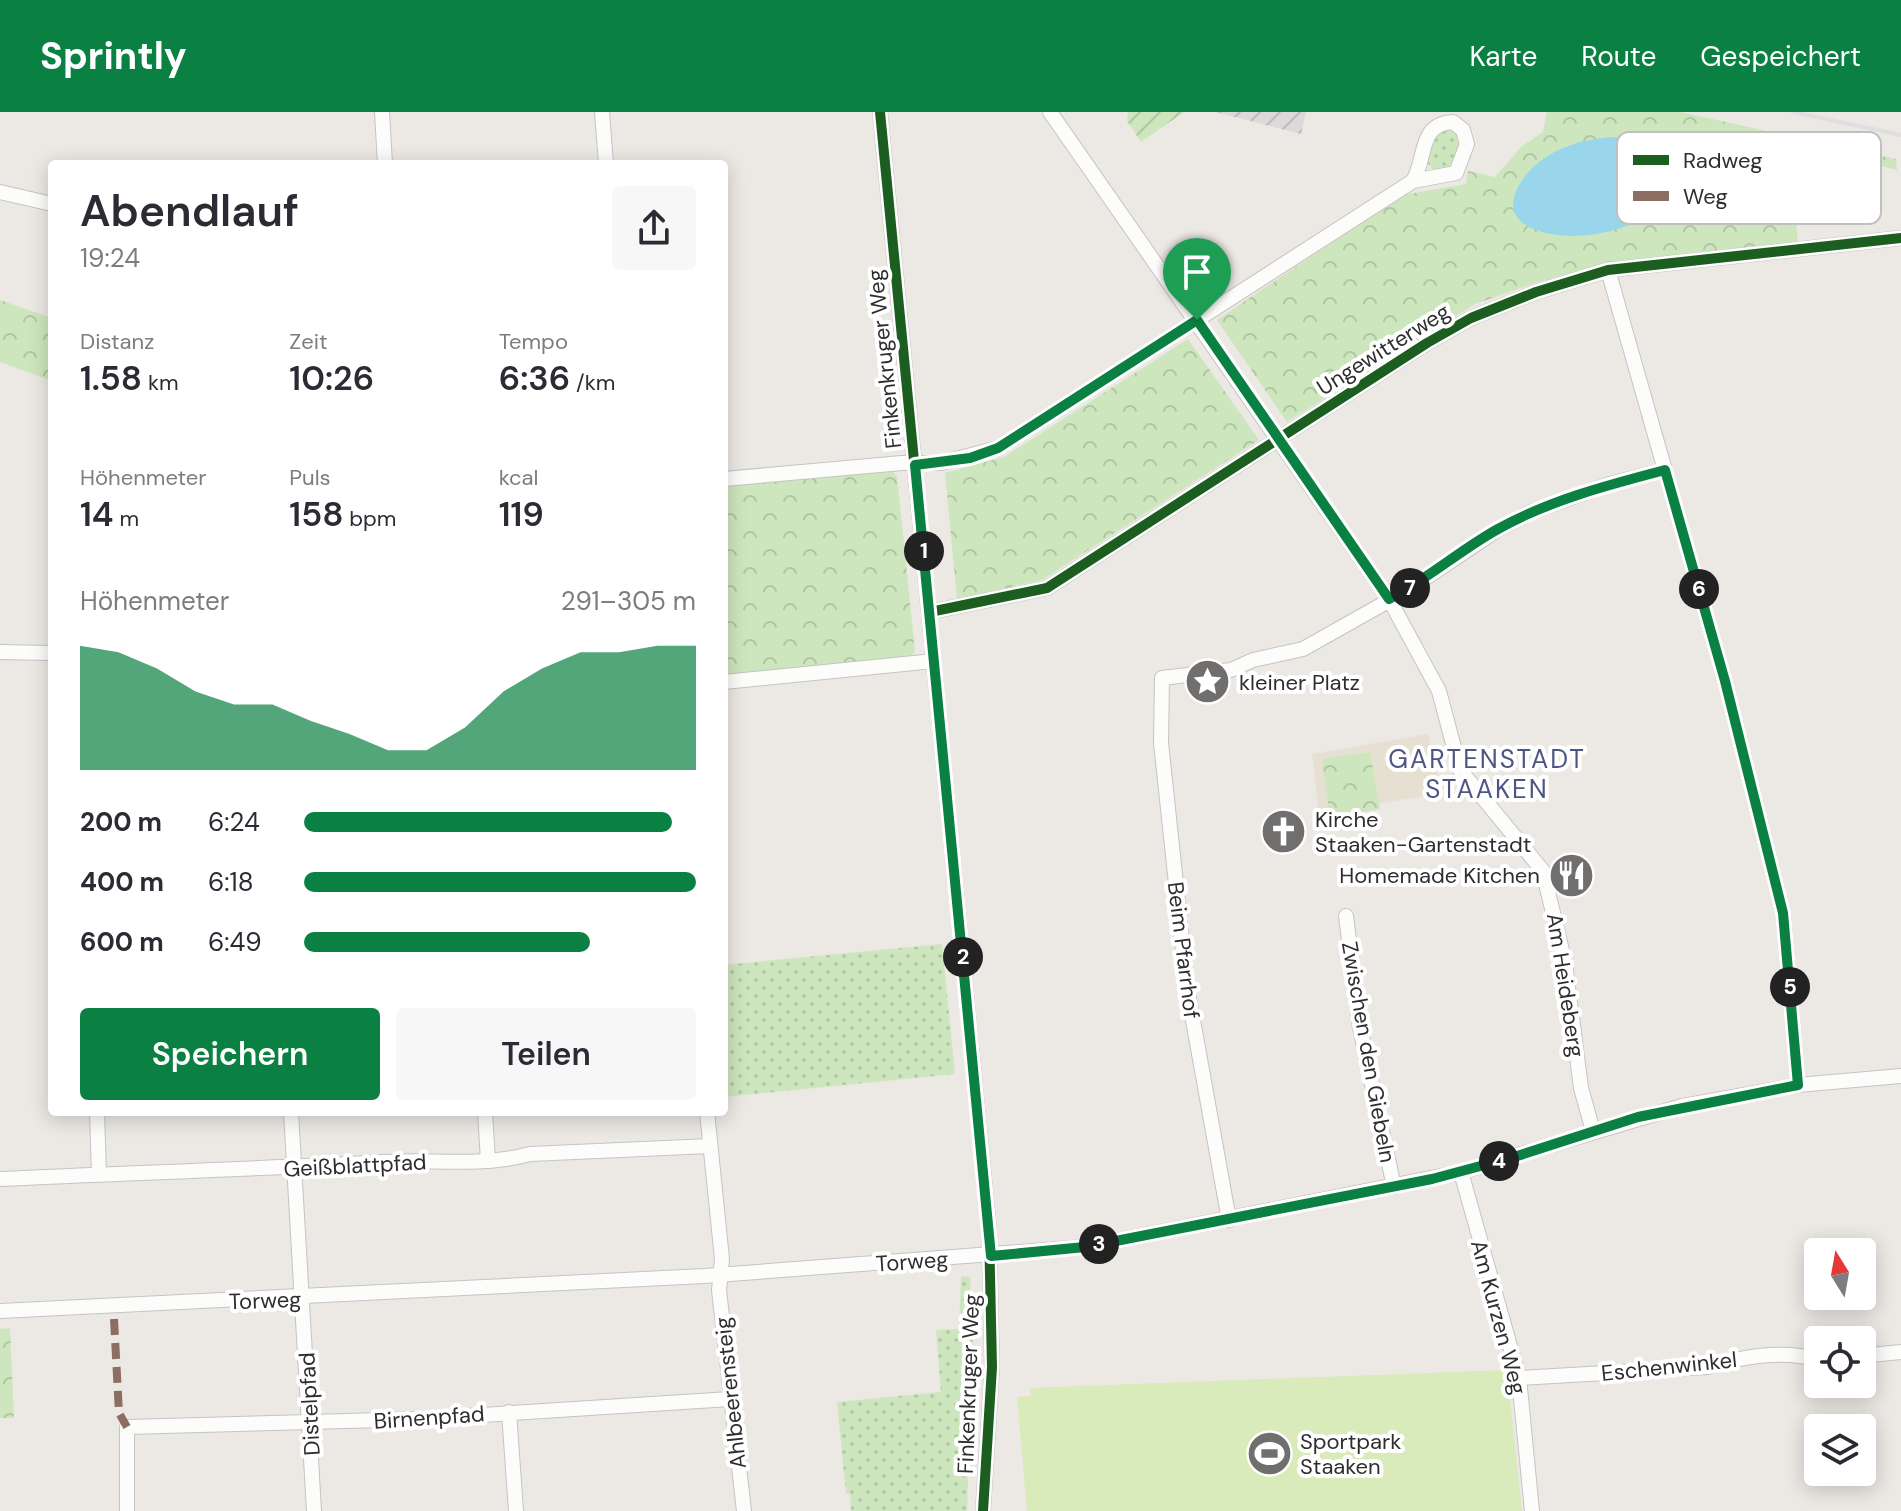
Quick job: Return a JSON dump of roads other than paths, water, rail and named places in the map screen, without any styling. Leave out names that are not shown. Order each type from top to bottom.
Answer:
[{"type":"street","points":[[382,112],[385,160]]},
{"type":"street","points":[[602,112],[606,160]]},
{"type":"street","name":"Finkenkruger Weg","points":[[880,112],[991,1256],[992,1367],[983,1511]]},
{"type":"street","points":[[1050,112],[1389,599],[1497,530],[1531,512],[1610,484],[1665,470]]},
{"type":"street","points":[[728,479],[915,465],[970,458],[998,448],[1413,181],[1456,173],[1467,144],[1463,130],[1453,122],[1439,123],[1431,129],[1413,181]]},
{"type":"street","points":[[0,192],[48,203]]},
{"type":"street","name":"Ungewitterweg","points":[[930,612],[1047,588],[1278,438],[1471,318],[1536,292],[1608,270],[1901,238]]},
{"type":"street","points":[[1608,270],[1725,681],[1783,913],[1798,1085]]},
{"type":"street","name":"Beim Pfarrhof","points":[[1229,1220],[1187,987],[1161,743],[1162,678],[1231,670],[1253,660],[1291,653],[1311,645],[1389,599]]},
{"type":"street","name":"Am Heideberg","points":[[1389,599],[1439,691],[1460,770],[1543,871],[1565,963],[1581,1088],[1593,1131]]},
{"type":"street","points":[[0,652],[48,653]]},
{"type":"street","points":[[728,682],[934,661]]},
{"type":"street","name":"Zwischen den Giebeln","points":[[1346,916],[1360,1028],[1394,1187]]},
{"type":"street","name":"Torweg","points":[[0,1311],[304,1298],[720,1274],[1085,1247],[1461,1172],[1682,1106],[1798,1085],[1901,1076]]},
{"type":"street","points":[[97,1116],[99,1174]]},
{"type":"street","name":"Distelpfad","points":[[291,1116],[314,1511]]},
{"type":"street","points":[[485,1116],[488,1161]]},
{"type":"street","name":"Ahlbeerensteig","points":[[707,1116],[722,1259],[720,1274],[730,1399],[744,1511]]},
{"type":"street","name":"Geißblattpfad","points":[[0,1179],[295,1169],[388,1161],[488,1161],[530,1154],[710,1146]]},
{"type":"street","name":"Am Kurzen Weg","points":[[1461,1172],[1519,1378],[1532,1511]]},
{"type":"street","points":[[1876,1355],[1901,1352]]},
{"type":"street","name":"Eschenwinkel","points":[[1519,1378],[1707,1367],[1733,1360],[1804,1355]]},
{"type":"street","name":"Birnenpfad","points":[[127,1511],[127,1427],[310,1424],[730,1399]]},
{"type":"street","points":[[509,1412],[516,1511]]},
{"type":"water","points":[[1617,137],[1617,224],[1628,224],[1614,230],[1578,236],[1546,233],[1522,222],[1513,203],[1526,175],[1554,152],[1589,140]]},
{"type":"railway","points":[[1793,112],[1901,135]]},
{"type":"place","name":"kleiner Platz","points":[[1208,682]]},
{"type":"place","name":"Kirche Staaken-Gartenstadt","points":[[1284,832]]},
{"type":"place","name":"Homemade Kitchen","points":[[1571,875]]},
{"type":"place","name":"Sportpark Staaken","points":[[1269,1454]]},
{"type":"district","name":"GARTENSTADT STAAKEN","points":[[1487,774]]}]
